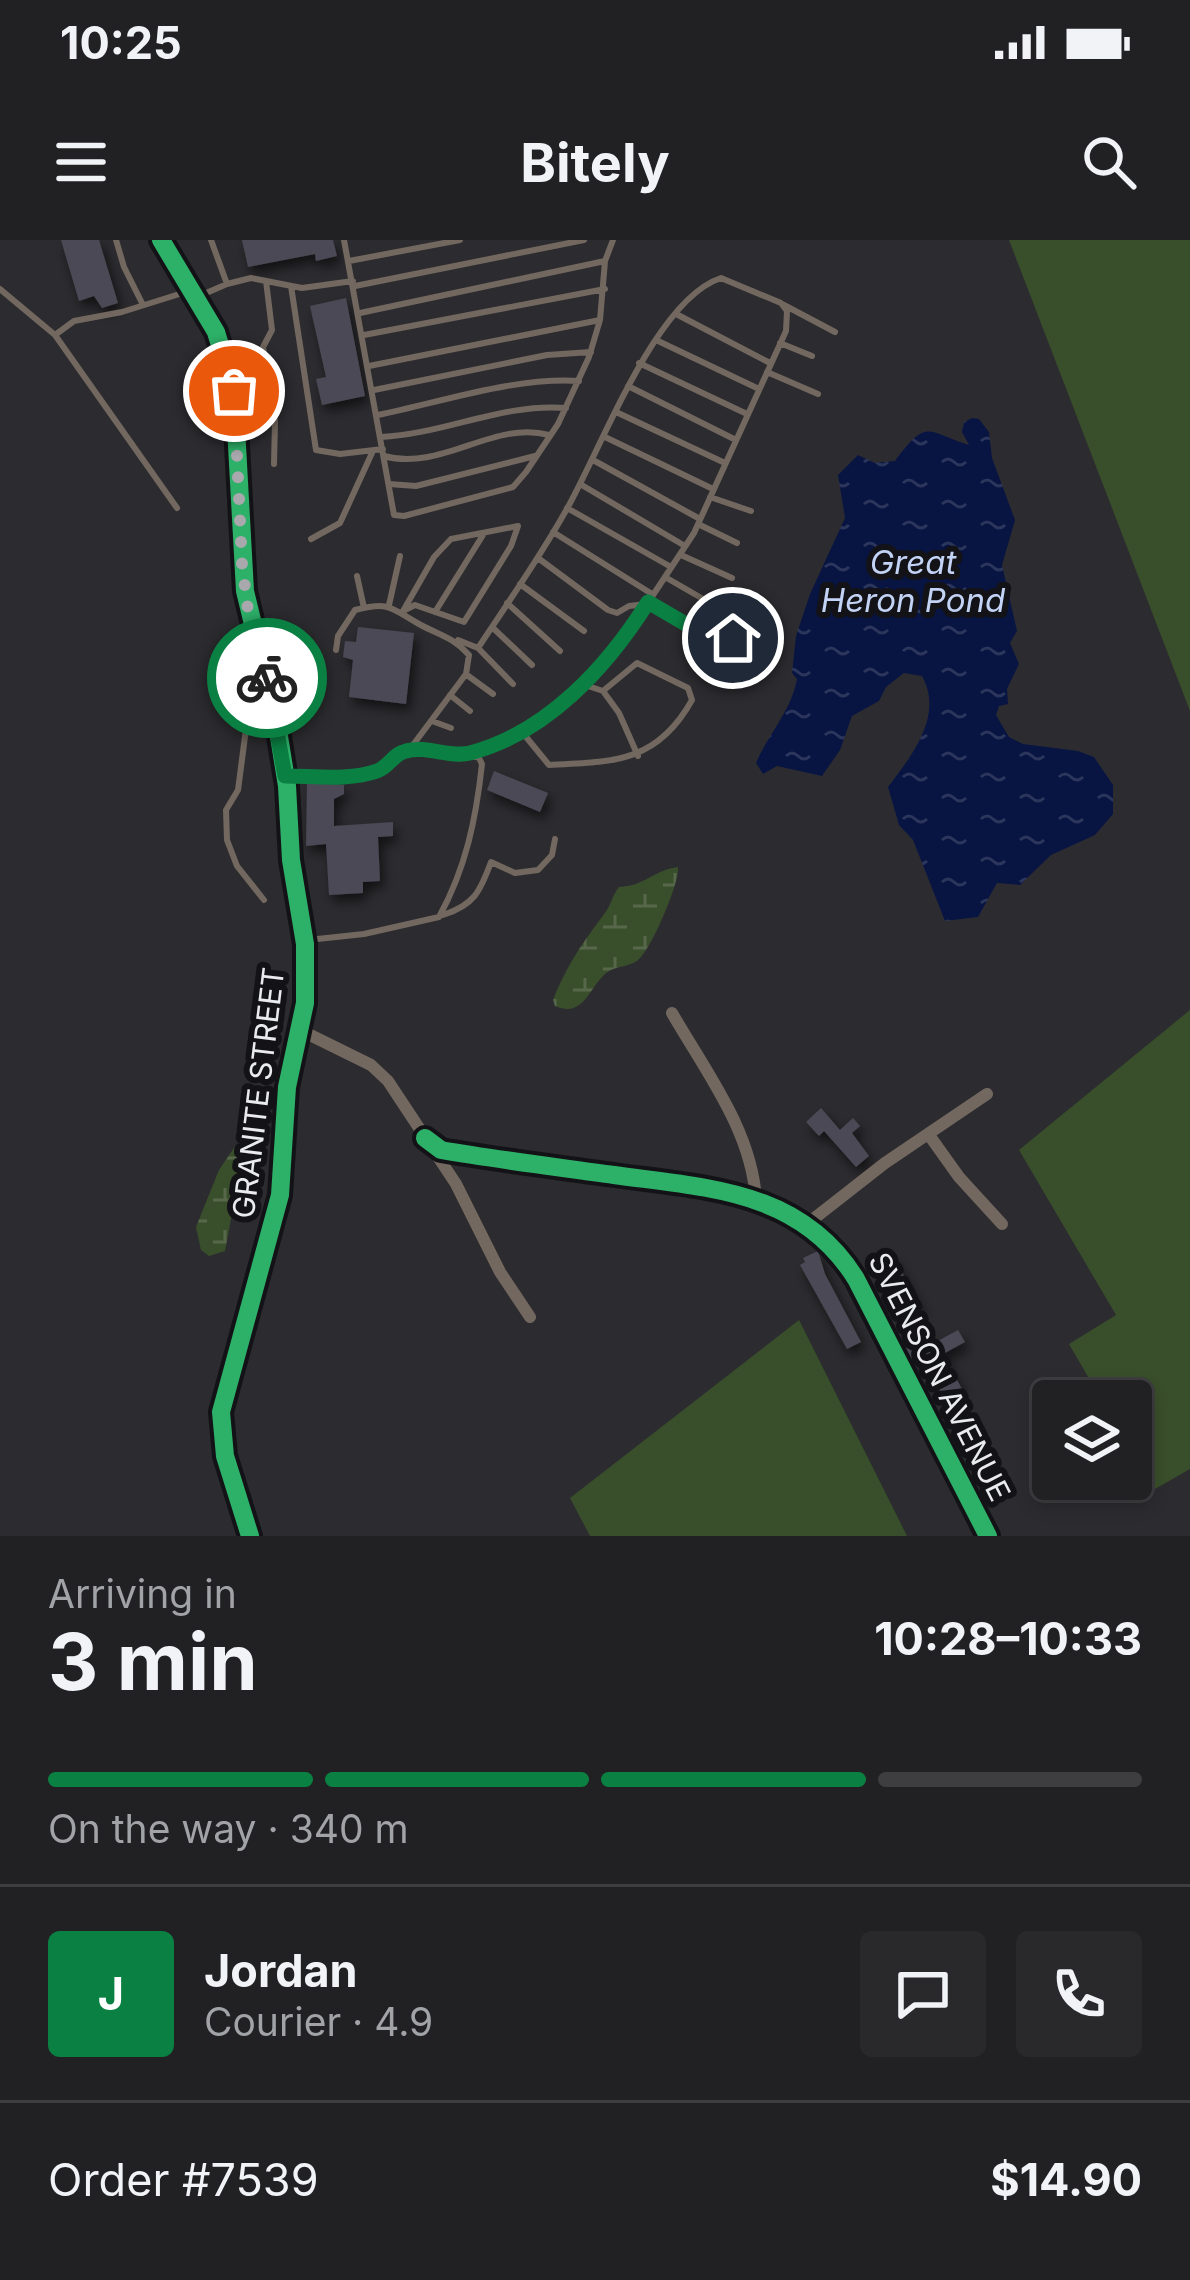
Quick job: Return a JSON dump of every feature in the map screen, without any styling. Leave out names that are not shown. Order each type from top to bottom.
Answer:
[{"type":"street","name":"GRANITE STREET","points":[[161,240],[216,332],[234,391],[242,564],[249,618],[263,660],[285,776],[291,860],[305,940],[307,974],[287,1087],[284,1164],[271,1236],[221,1412],[225,1456],[250,1536]]},
{"type":"street","points":[[672,1013],[739,1129],[754,1174],[756,1200]]},
{"type":"street","points":[[300,1030],[372,1067],[388,1081],[455,1184],[500,1272],[530,1317]]},
{"type":"street","points":[[807,1224],[885,1163],[987,1094]]},
{"type":"street","points":[[929,1135],[958,1177],[1002,1224]]},
{"type":"street","name":"SVENSON AVENUE","points":[[425,1138],[442,1150],[723,1189],[807,1224],[839,1251],[856,1279],[988,1536]]},
{"type":"lane","points":[[116,240],[143,305]]},
{"type":"lane","points":[[211,240],[227,284]]},
{"type":"lane","points":[[344,240],[394,514],[404,516],[513,487],[566,408],[591,352],[605,289],[605,262],[613,240]]},
{"type":"lane","points":[[349,261],[460,240]]},
{"type":"lane","points":[[55,335],[74,321],[251,278],[291,286],[354,284],[584,240]]},
{"type":"lane","points":[[360,313],[605,262]]},
{"type":"lane","points":[[478,648],[567,508],[639,363],[701,284],[721,278],[835,332]]},
{"type":"lane","points":[[266,281],[272,330],[263,346],[275,421],[274,464]]},
{"type":"lane","points":[[291,286],[316,450],[373,451],[404,461],[498,436],[532,430],[550,435]]},
{"type":"lane","points":[[0,289],[55,335],[177,508]]},
{"type":"lane","points":[[364,335],[605,289]]},
{"type":"lane","points":[[466,754],[535,727],[626,636],[699,521],[780,343],[787,311],[781,303]]},
{"type":"lane","points":[[678,314],[818,394]]},
{"type":"lane","points":[[370,366],[600,320]]},
{"type":"lane","points":[[656,340],[759,389]]},
{"type":"lane","points":[[780,343],[812,356]]},
{"type":"lane","points":[[374,390],[547,356],[591,352]]},
{"type":"lane","points":[[639,363],[747,414]]},
{"type":"lane","points":[[378,415],[520,386],[579,381]]},
{"type":"lane","points":[[628,386],[736,440]]},
{"type":"lane","points":[[381,436],[407,436],[501,412],[566,408]]},
{"type":"lane","points":[[616,412],[725,464]]},
{"type":"lane","points":[[604,437],[751,511]]},
{"type":"lane","points":[[311,539],[340,524],[373,451]]},
{"type":"lane","points":[[389,484],[434,482],[535,456]]},
{"type":"lane","points":[[593,460],[737,542]]},
{"type":"lane","points":[[580,484],[732,578]]},
{"type":"lane","points":[[567,508],[671,567]]},
{"type":"lane","points":[[518,526],[511,546],[464,622],[415,605],[403,611],[434,557],[451,539],[518,526]]},
{"type":"lane","points":[[553,532],[720,644],[733,638],[736,618],[665,577]]},
{"type":"lane","points":[[435,612],[483,535]]},
{"type":"lane","points":[[389,606],[400,556]]},
{"type":"lane","points":[[537,557],[617,614],[649,600]]},
{"type":"lane","points":[[357,576],[364,608]]},
{"type":"lane","points":[[520,584],[584,632]]},
{"type":"lane","points":[[507,603],[560,651]]},
{"type":"lane","points":[[336,650],[355,610],[389,606],[416,623],[478,648],[513,684]]},
{"type":"lane","points":[[492,627],[532,665]]},
{"type":"lane","points":[[285,776],[357,776],[383,770],[395,756],[410,749],[466,674],[470,656],[454,638]]},
{"type":"lane","points":[[263,660],[249,706],[238,790],[226,810],[227,840],[237,866],[264,900]]},
{"type":"lane","points":[[522,732],[549,765],[599,763],[638,755],[680,723],[692,700],[688,688],[637,663],[603,691]]},
{"type":"lane","points":[[466,674],[493,694]]},
{"type":"lane","points":[[582,684],[603,691],[638,755]]},
{"type":"lane","points":[[451,695],[470,711]]},
{"type":"lane","points":[[431,720],[451,728]]},
{"type":"lane","points":[[410,749],[466,754],[482,764],[478,808],[460,878],[440,916]]},
{"type":"lane","points":[[305,940],[364,934],[463,909],[479,895],[491,862],[515,873],[538,870],[552,855],[555,839]]},
{"type":"green space","points":[[1009,240],[1190,240],[1190,711]]},
{"type":"green space","points":[[678,867],[670,900],[644,954],[608,972],[579,1005],[555,1006],[553,1000],[570,965],[619,887]]},
{"type":"green space","points":[[1190,1010],[1190,1469],[1155,1489],[1152,1380],[1090,1380],[1069,1344],[1116,1315],[1019,1150]]},
{"type":"green space","points":[[252,1139],[254,1151],[237,1187],[225,1251],[209,1256],[201,1250],[196,1227],[219,1170],[236,1145]]},
{"type":"green space","points":[[799,1320],[907,1536],[590,1536],[570,1498]]},
{"type":"water","name":"Great Heron Pond","points":[[979,419],[989,432],[992,458],[1015,520],[1002,565],[1017,631],[1010,643],[1019,664],[1007,689],[1008,704],[999,706],[996,715],[1009,737],[1023,744],[1094,757],[1113,785],[1113,814],[1095,835],[1051,855],[1020,885],[997,883],[978,917],[945,921],[913,840],[899,825],[888,787],[915,748],[927,720],[928,691],[922,676],[904,673],[886,687],[879,701],[852,716],[840,750],[822,776],[777,766],[763,774],[756,763],[794,691],[796,636],[845,518],[838,475],[858,455],[875,463],[895,461],[922,433],[969,445],[962,432],[964,422]]},
{"type":"building","points":[[61,240],[99,240],[118,303],[102,308],[94,296],[79,301]]},
{"type":"building","points":[[242,240],[333,240],[337,256],[316,261],[315,254],[248,267]]},
{"type":"building","points":[[346,298],[365,396],[322,405],[316,379],[326,377],[310,306]]},
{"type":"building","points":[[358,627],[414,633],[406,704],[349,697],[353,660],[343,657],[345,641],[356,642]]},
{"type":"building","points":[[494,771],[548,793],[540,812],[487,790]]},
{"type":"building","points":[[307,783],[344,785],[344,794],[334,799],[334,826],[393,822],[393,836],[378,837],[380,881],[363,882],[363,893],[329,895],[326,844],[306,846]]},
{"type":"building","points":[[821,1108],[840,1130],[853,1118],[860,1126],[852,1133],[869,1156],[856,1167],[824,1131],[819,1136],[806,1122]]},
{"type":"building","points":[[818,1251],[861,1342],[847,1349],[800,1265],[803,1258]]},
{"type":"building","points":[[893,1255],[922,1310],[905,1319],[877,1263]]},
{"type":"building","points":[[958,1330],[965,1342],[943,1354],[962,1389],[944,1398],[932,1376],[941,1371],[933,1352],[909,1360],[904,1349],[933,1335],[936,1342]]},
{"type":"cycle path","points":[[161,240],[216,332],[234,391],[245,591],[277,724],[305,944],[305,1003],[287,1087],[280,1195],[221,1412],[225,1456],[250,1536]]},
{"type":"cycle path","points":[[425,1138],[441,1150],[717,1190],[780,1210],[808,1227],[856,1279],[988,1536]]},
{"type":"way so far","points":[[234,391],[242,564],[249,618],[267,678]]},
{"type":"route","points":[[267,678],[285,776],[357,776],[383,770],[395,756],[410,749],[466,754],[535,727],[590,676],[626,636],[648,602],[720,644],[733,638]]}]
